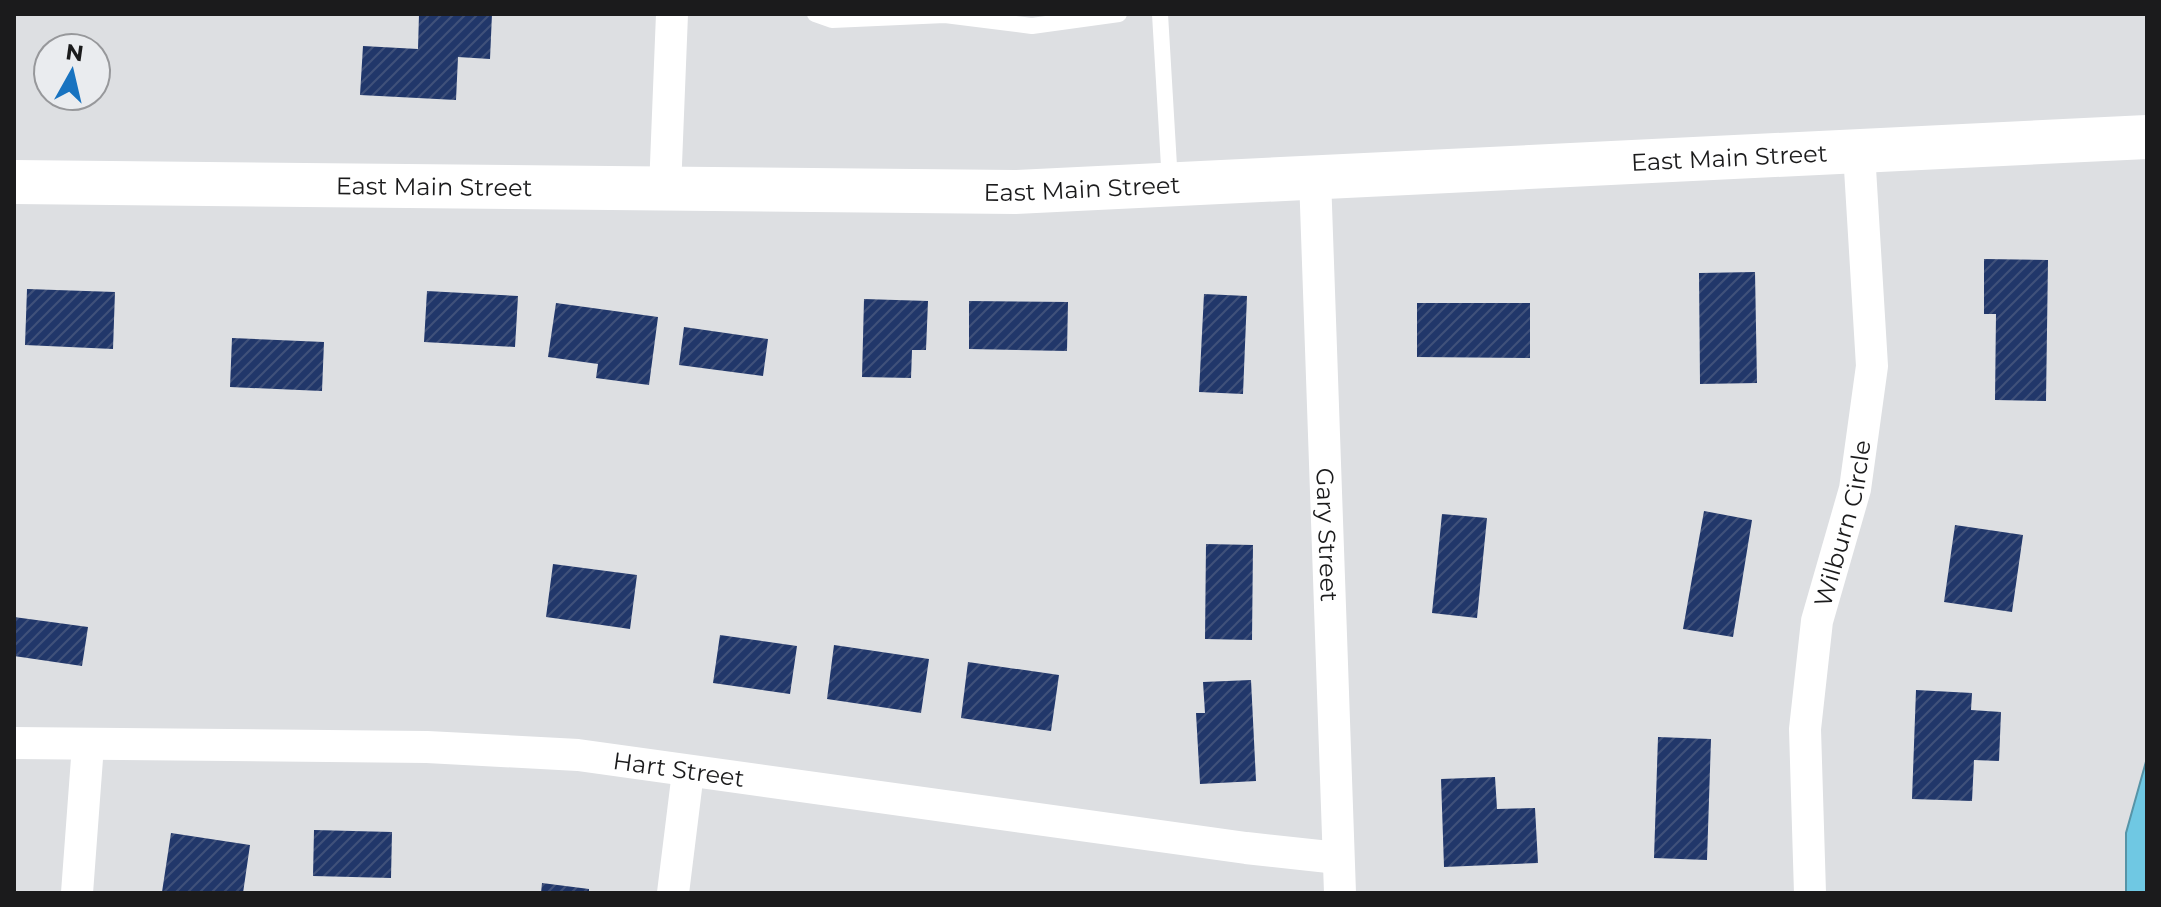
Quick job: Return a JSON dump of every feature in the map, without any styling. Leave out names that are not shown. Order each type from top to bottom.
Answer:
[{"type":"main road","name":"East Main Street","points":[[14,182],[1015,192],[2147,137]]},
{"type":"street","points":[[665,189],[672,14]]},
{"type":"street","name":"Wilburn Circle","points":[[1810,893],[1805,729],[1817,621],[1855,489],[1872,366],[1859,152]]},
{"type":"street","name":"Gary Street","points":[[1315,177],[1340,893]]},
{"type":"street","name":"Hart Street","points":[[14,743],[427,747],[578,755],[1246,848],[1338,858]]},
{"type":"street","points":[[77,893],[88,745]]},
{"type":"street","points":[[673,893],[688,772]]},
{"type":"lane","points":[[815,14],[832,20],[945,15],[1032,26],[1119,14]]},
{"type":"lane","points":[[1160,14],[1170,184]]},
{"type":"water","points":[[2147,758],[2147,893],[2126,893],[2126,833]]},
{"type":"building","points":[[419,14],[492,14],[490,59],[458,57],[456,100],[360,95],[363,46],[418,49]]},
{"type":"building","points":[[1984,259],[2048,260],[2046,401],[1995,400],[1996,314],[1984,314]]},
{"type":"building","points":[[1755,272],[1757,383],[1700,384],[1699,273]]},
{"type":"building","points":[[27,289],[115,292],[113,349],[25,345]]},
{"type":"building","points":[[427,291],[518,296],[515,347],[424,342]]},
{"type":"building","points":[[1204,294],[1247,296],[1243,394],[1199,392]]},
{"type":"building","points":[[864,299],[928,301],[926,350],[912,350],[911,378],[862,377]]},
{"type":"building","points":[[969,301],[1068,302],[1067,351],[969,349]]},
{"type":"building","points":[[556,303],[658,317],[649,385],[596,378],[598,364],[548,357]]},
{"type":"building","points":[[1417,303],[1530,303],[1530,358],[1417,357]]},
{"type":"building","points":[[684,327],[768,339],[763,376],[679,365]]},
{"type":"building","points":[[232,338],[324,342],[322,391],[230,387]]},
{"type":"building","points":[[1704,511],[1752,520],[1733,637],[1683,629]]},
{"type":"building","points":[[1442,514],[1487,518],[1477,618],[1432,613]]},
{"type":"building","points":[[1955,525],[2023,535],[2012,612],[1944,602]]},
{"type":"building","points":[[1206,544],[1253,545],[1252,640],[1205,639]]},
{"type":"building","points":[[553,564],[637,575],[630,629],[546,617]]},
{"type":"building","points":[[14,617],[88,627],[82,666],[14,656]]},
{"type":"building","points":[[720,635],[797,646],[790,694],[713,683]]},
{"type":"building","points":[[834,645],[929,659],[921,713],[827,699]]},
{"type":"building","points":[[968,662],[1059,675],[1051,731],[961,718]]},
{"type":"building","points":[[1251,680],[1256,781],[1200,784],[1196,713],[1205,713],[1203,682]]},
{"type":"building","points":[[1916,690],[1972,693],[1971,710],[2001,712],[1999,761],[1974,760],[1972,801],[1912,799]]},
{"type":"building","points":[[1658,737],[1711,739],[1707,860],[1654,858]]},
{"type":"building","points":[[1495,777],[1497,809],[1535,808],[1538,863],[1444,867],[1441,779]]},
{"type":"building","points":[[314,830],[392,832],[391,878],[313,876]]},
{"type":"building","points":[[171,833],[250,845],[243,893],[162,892]]},
{"type":"building","points":[[542,883],[589,889],[589,893],[541,893]]}]
